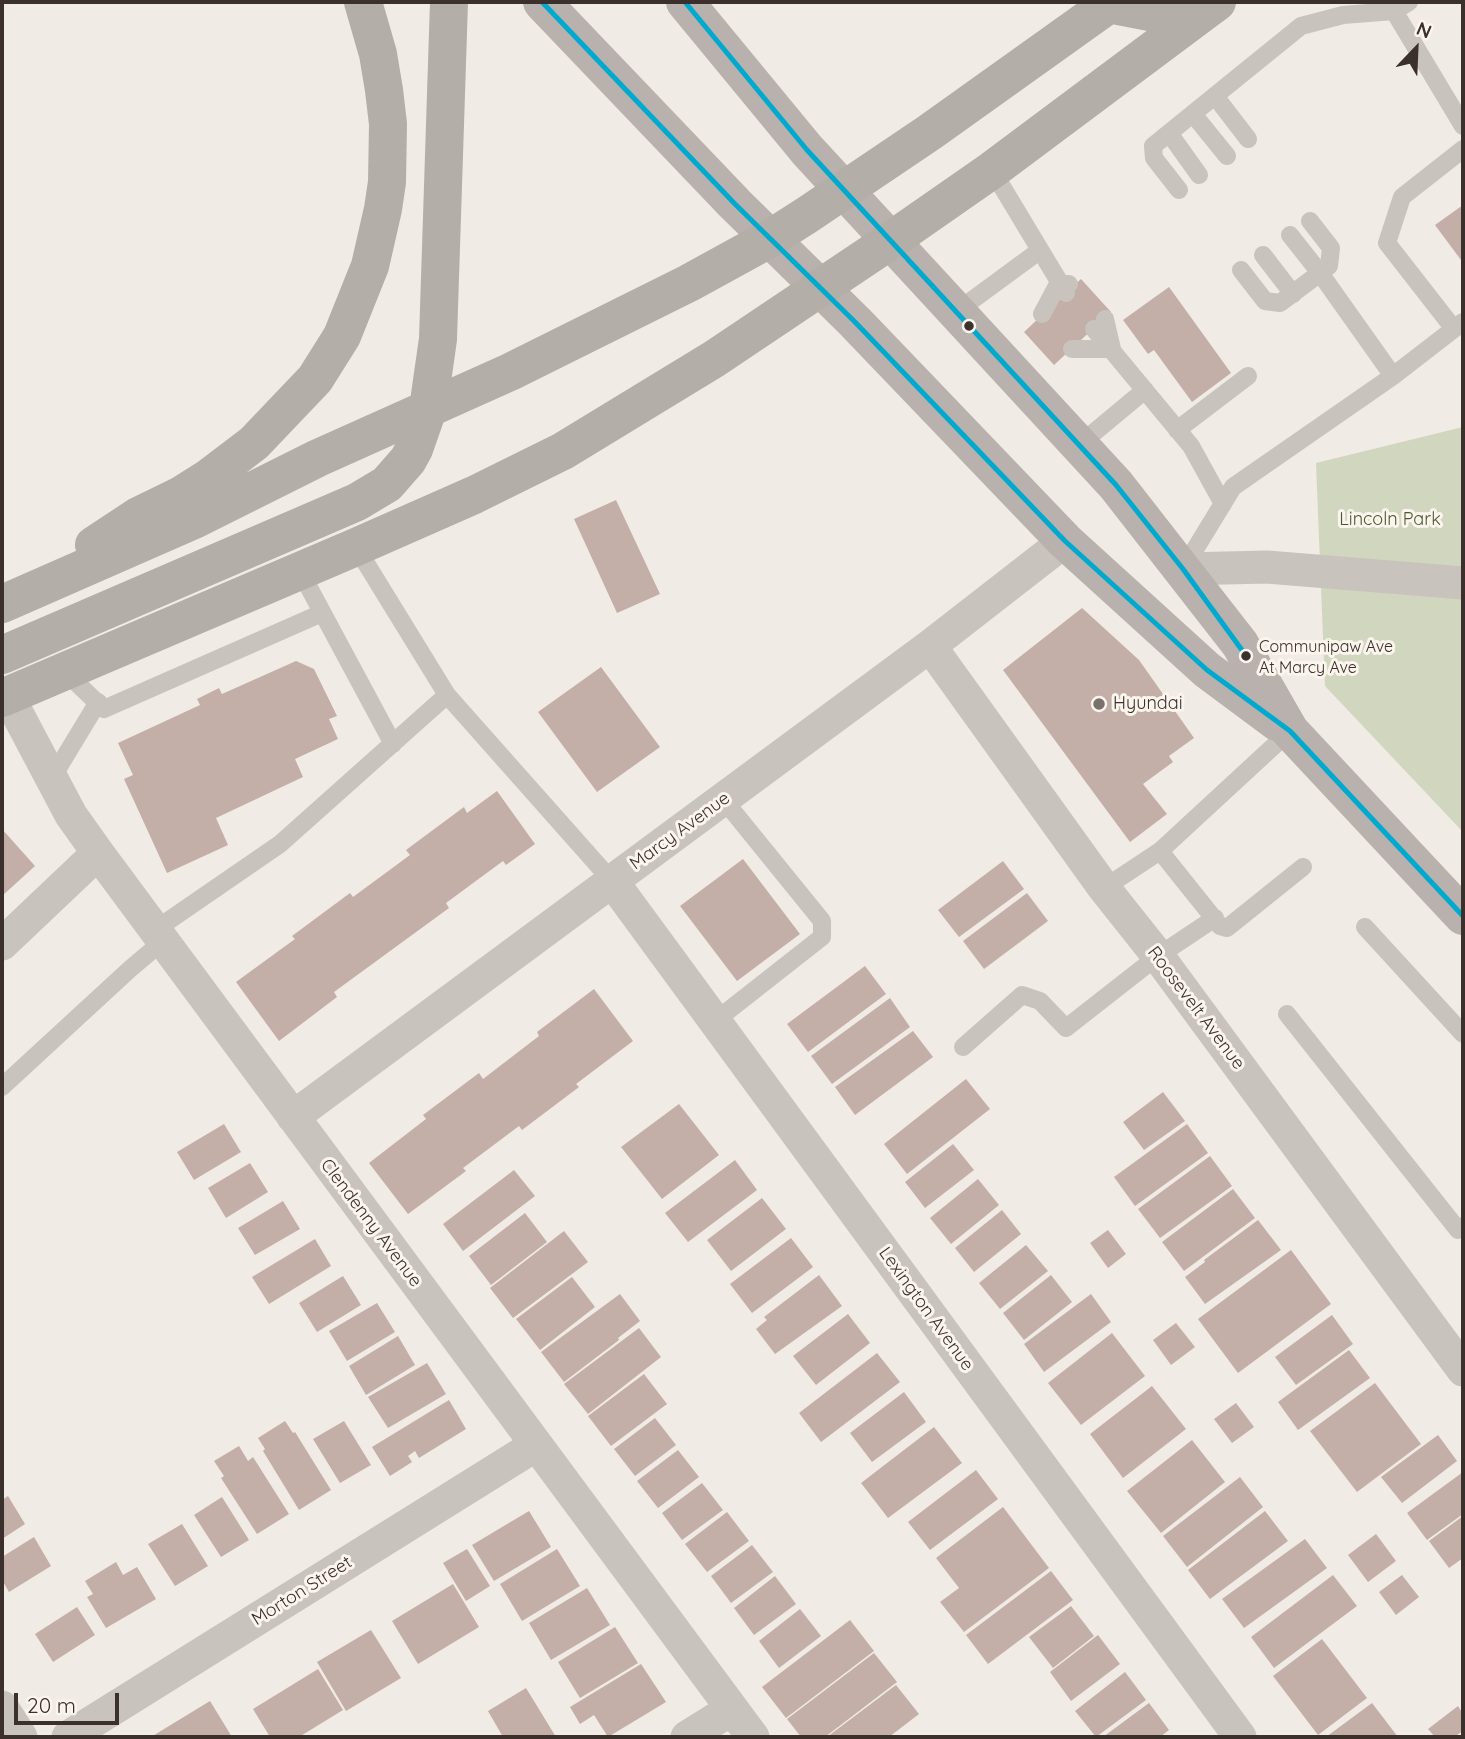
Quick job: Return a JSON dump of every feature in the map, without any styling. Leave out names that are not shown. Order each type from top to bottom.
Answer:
[{"type":"highway","points":[[8,601],[138,516],[181,495],[230,462],[254,443],[297,400],[330,358],[352,313],[370,266],[387,182],[388,124],[384,90],[378,54],[363,2]]},
{"type":"highway","points":[[2,655],[373,494],[400,472],[414,449],[428,409],[436,363],[441,291],[449,2]]},
{"type":"highway","points":[[8,601],[160,536],[318,458],[577,339],[771,238],[930,132],[1106,3],[1204,11]]},
{"type":"highway","points":[[5,697],[486,490],[563,451],[714,359],[822,288],[992,170],[1204,11]]},
{"type":"main road","points":[[542,2],[735,204],[822,288],[1065,541],[1207,670],[1290,731],[1463,916]]},
{"type":"main road","points":[[685,2],[842,190],[1116,485],[1240,644],[1290,731]]},
{"type":"street","name":"Marcy Avenue","points":[[293,1117],[930,646],[1065,541]]},
{"type":"street","points":[[1184,569],[1267,567],[1463,583]]},
{"type":"street","name":"Roosevelt Avenue","points":[[930,646],[1104,888],[1463,1370]]},
{"type":"street","name":"Clendenny Avenue","points":[[5,697],[71,815],[98,853],[753,1737]]},
{"type":"street","points":[[2,944],[98,853]]},
{"type":"street","name":"Lexington Avenue","points":[[612,881],[1240,1737]]},
{"type":"street","name":"Morton Street","points":[[68,1737],[536,1445]]},
{"type":"street","points":[[2,1707],[21,1737]]},
{"type":"street","points":[[687,1737],[732,1709]]},
{"type":"lane","points":[[1179,190],[1154,158],[1153,146],[1301,26],[1343,15],[1402,7],[1463,126]]},
{"type":"lane","points":[[1215,96],[1248,139]]},
{"type":"lane","points":[[1193,114],[1227,156]]},
{"type":"lane","points":[[1169,133],[1199,175]]},
{"type":"lane","points":[[1184,569],[1233,487],[1394,376],[1459,325],[1387,243],[1402,197],[1463,149]]},
{"type":"lane","points":[[992,170],[1039,251],[1066,287],[1042,314]]},
{"type":"lane","points":[[1241,270],[1265,301],[1280,303],[1293,294],[1329,266],[1331,248],[1311,221]]},
{"type":"lane","points":[[1290,235],[1394,376]]},
{"type":"lane","points":[[956,312],[1039,251]]},
{"type":"lane","points":[[1263,255],[1293,294]]},
{"type":"lane","points":[[1099,324],[1112,349],[1191,446],[1223,504]]},
{"type":"lane","points":[[1072,349],[1112,349]]},
{"type":"lane","points":[[1177,430],[1248,376]]},
{"type":"lane","points":[[1079,445],[1145,390]]},
{"type":"lane","points":[[356,547],[447,695],[612,881]]},
{"type":"lane","points":[[300,571],[393,744]]},
{"type":"lane","points":[[65,672],[104,709],[322,614]]},
{"type":"lane","points":[[2,1087],[130,969],[159,936],[280,844],[447,695]]},
{"type":"lane","points":[[52,778],[97,702]]},
{"type":"lane","points":[[1104,888],[1160,851],[1290,731]]},
{"type":"lane","points":[[715,1021],[822,937],[822,922],[723,799]]},
{"type":"lane","points":[[1160,851],[1220,926],[1227,928],[1303,867]]},
{"type":"lane","points":[[963,1047],[1023,995],[1040,1001],[1066,1028],[1157,956],[1215,918]]},
{"type":"lane","points":[[1365,927],[1463,1034]]},
{"type":"lane","points":[[1287,1014],[1458,1230],[1463,1226]]},
{"type":"green space","name":"Lincoln Park","points":[[1463,427],[1463,832],[1325,686],[1316,463]]},
{"type":"building","points":[[1463,205],[1463,258],[1461,260],[1435,225]]},
{"type":"building","points":[[1081,279],[1111,312],[1054,365],[1024,332]]},
{"type":"building","points":[[1169,287],[1231,373],[1192,402],[1154,350],[1148,354],[1123,320]]},
{"type":"building","points":[[616,500],[660,594],[617,613],[574,519]]},
{"type":"building","name":"Hyundai","points":[[1082,608],[1139,660],[1194,738],[1169,756],[1173,762],[1143,784],[1167,814],[1130,842],[1003,670]]},
{"type":"building","points":[[296,661],[314,669],[337,716],[329,719],[338,739],[295,759],[303,777],[216,818],[228,845],[167,873],[124,779],[133,775],[118,743],[200,705],[197,699],[219,688],[222,694]]},
{"type":"building","points":[[601,667],[660,747],[597,792],[538,712]]},
{"type":"building","points":[[497,791],[535,844],[506,865],[503,861],[446,903],[449,908],[334,992],[337,997],[279,1041],[236,982],[295,939],[292,936],[350,893],[353,897],[410,855],[406,850],[464,807],[467,813]]},
{"type":"building","points":[[2,829],[35,866],[2,896]]},
{"type":"building","points":[[743,859],[800,934],[737,981],[680,906]]},
{"type":"building","points":[[1003,861],[1024,889],[959,937],[938,910]]},
{"type":"building","points":[[1027,893],[1048,921],[984,969],[963,941]]},
{"type":"building","points":[[865,966],[886,994],[808,1052],[787,1024]]},
{"type":"building","points":[[594,989],[633,1041],[576,1084],[579,1087],[522,1130],[519,1126],[463,1168],[466,1171],[408,1214],[369,1163],[426,1119],[423,1115],[479,1073],[483,1079],[539,1036],[537,1032]]},
{"type":"building","points":[[890,998],[910,1027],[832,1084],[811,1056]]},
{"type":"building","points":[[913,1031],[933,1057],[855,1115],[835,1087]]},
{"type":"building","points":[[966,1079],[990,1109],[907,1174],[884,1144]]},
{"type":"building","points":[[1163,1092],[1185,1121],[1144,1150],[1123,1122]]},
{"type":"building","points":[[679,1104],[719,1155],[662,1199],[621,1147]]},
{"type":"building","points":[[224,1124],[241,1152],[194,1180],[177,1152]]},
{"type":"building","points":[[1187,1124],[1208,1153],[1135,1206],[1114,1177]]},
{"type":"building","points":[[953,1144],[974,1170],[925,1208],[905,1182]]},
{"type":"building","points":[[1210,1156],[1232,1186],[1160,1238],[1138,1209]]},
{"type":"building","points":[[735,1160],[757,1190],[688,1242],[665,1213]]},
{"type":"building","points":[[250,1163],[268,1192],[226,1218],[208,1188]]},
{"type":"building","points":[[514,1170],[535,1196],[463,1251],[443,1224]]},
{"type":"building","points":[[978,1179],[999,1205],[951,1244],[930,1218]]},
{"type":"building","points":[[1233,1189],[1255,1218],[1184,1271],[1162,1242]]},
{"type":"building","points":[[762,1198],[786,1229],[731,1271],[707,1240]]},
{"type":"building","points":[[283,1201],[300,1229],[255,1255],[238,1228]]},
{"type":"building","points":[[1002,1210],[1021,1234],[974,1272],[955,1248]]},
{"type":"building","points":[[525,1213],[547,1242],[491,1285],[469,1256]]},
{"type":"building","points":[[1258,1220],[1281,1250],[1205,1304],[1185,1277]]},
{"type":"building","points":[[1108,1230],[1126,1254],[1108,1268],[1090,1243]]},
{"type":"building","points":[[564,1231],[588,1262],[513,1318],[490,1288]]},
{"type":"building","points":[[791,1238],[813,1267],[752,1313],[730,1284]]},
{"type":"building","points":[[315,1239],[331,1266],[269,1304],[252,1277]]},
{"type":"building","points":[[1026,1245],[1048,1271],[1000,1309],[979,1283]]},
{"type":"building","points":[[1291,1250],[1331,1304],[1238,1373],[1198,1319]]},
{"type":"building","points":[[819,1275],[842,1306],[775,1354],[756,1329],[767,1320],[764,1317]]},
{"type":"building","points":[[1051,1275],[1072,1302],[1024,1340],[1003,1313]]},
{"type":"building","points":[[343,1276],[361,1305],[317,1332],[299,1303]]},
{"type":"building","points":[[572,1277],[595,1307],[540,1350],[516,1319]]},
{"type":"building","points":[[620,1294],[640,1321],[564,1382],[541,1352]]},
{"type":"building","points":[[1091,1294],[1111,1322],[1044,1372],[1024,1344]]},
{"type":"building","points":[[377,1303],[395,1332],[347,1361],[329,1331]]},
{"type":"building","points":[[848,1314],[870,1343],[816,1385],[793,1356]]},
{"type":"building","points":[[1332,1315],[1353,1344],[1296,1385],[1275,1357]]},
{"type":"building","points":[[1176,1323],[1195,1347],[1171,1365],[1153,1340]]},
{"type":"building","points":[[639,1328],[661,1357],[588,1414],[564,1384]]},
{"type":"building","points":[[1112,1333],[1145,1376],[1081,1425],[1048,1383]]},
{"type":"building","points":[[398,1336],[415,1365],[366,1395],[349,1366]]},
{"type":"building","points":[[1349,1350],[1370,1378],[1298,1430],[1278,1402]]},
{"type":"building","points":[[877,1353],[900,1382],[821,1442],[799,1413]]},
{"type":"building","points":[[427,1363],[446,1394],[388,1428],[368,1397]]},
{"type":"building","points":[[644,1374],[667,1404],[611,1446],[588,1416]]},
{"type":"building","points":[[1375,1383],[1421,1444],[1357,1492],[1310,1431]]},
{"type":"building","points":[[1152,1386],[1186,1429],[1123,1478],[1090,1434]]},
{"type":"building","points":[[904,1392],[926,1422],[872,1462],[850,1433]]},
{"type":"building","points":[[449,1400],[466,1429],[419,1458],[415,1451],[408,1456],[412,1462],[390,1476],[372,1447]]},
{"type":"building","points":[[1236,1403],[1254,1427],[1232,1443],[1214,1419]]},
{"type":"building","points":[[655,1418],[676,1445],[635,1476],[614,1449]]},
{"type":"building","points":[[285,1421],[293,1433],[295,1432],[331,1490],[299,1510],[258,1438]]},
{"type":"building","points":[[344,1421],[371,1465],[340,1483],[313,1439]]},
{"type":"building","points":[[934,1427],[962,1463],[888,1518],[861,1483]]},
{"type":"building","points":[[1438,1435],[1457,1461],[1402,1503],[1381,1477]]},
{"type":"building","points":[[1192,1440],[1225,1482],[1161,1533],[1127,1491]]},
{"type":"building","points":[[239,1446],[248,1461],[253,1457],[289,1514],[257,1534],[221,1478],[224,1476],[214,1461]]},
{"type":"building","points":[[678,1450],[699,1477],[658,1508],[637,1481]]},
{"type":"building","points":[[976,1470],[998,1499],[930,1550],[908,1522]]},
{"type":"building","points":[[1463,1472],[1463,1514],[1427,1540],[1407,1513]]},
{"type":"building","points":[[1240,1477],[1263,1507],[1187,1567],[1163,1536]]},
{"type":"building","points":[[702,1483],[723,1510],[682,1540],[662,1513]]},
{"type":"building","points":[[8,1496],[25,1524],[2,1539],[2,1500]]},
{"type":"building","points":[[222,1497],[249,1540],[221,1557],[194,1515]]},
{"type":"building","points":[[1003,1507],[1049,1568],[964,1632],[940,1602],[959,1588],[936,1558]]},
{"type":"building","points":[[529,1511],[551,1547],[494,1581],[472,1545]]},
{"type":"building","points":[[1265,1511],[1288,1541],[1210,1599],[1188,1570]]},
{"type":"building","points":[[727,1512],[749,1541],[707,1572],[685,1544]]},
{"type":"building","points":[[1463,1516],[1463,1558],[1449,1568],[1429,1541]]},
{"type":"building","points":[[182,1524],[208,1566],[175,1586],[148,1544]]},
{"type":"building","points":[[1376,1534],[1396,1561],[1368,1582],[1348,1555]]},
{"type":"building","points":[[34,1537],[51,1566],[9,1592],[2,1580],[2,1557]]},
{"type":"building","points":[[1305,1539],[1327,1568],[1244,1628],[1222,1599]]},
{"type":"building","points":[[752,1545],[773,1572],[731,1603],[711,1576]]},
{"type":"building","points":[[467,1549],[490,1586],[466,1601],[443,1563]]},
{"type":"building","points":[[557,1549],[580,1586],[522,1621],[500,1584]]},
{"type":"building","points":[[116,1562],[123,1575],[137,1567],[156,1599],[106,1628],[87,1597],[93,1594],[85,1581]]},
{"type":"building","points":[[1051,1571],[1073,1600],[988,1664],[966,1635]]},
{"type":"building","points":[[1333,1575],[1357,1606],[1274,1668],[1251,1637]]},
{"type":"building","points":[[1402,1575],[1419,1597],[1396,1615],[1379,1592]]},
{"type":"building","points":[[775,1576],[796,1604],[754,1635],[734,1608]]},
{"type":"building","points":[[453,1584],[479,1627],[418,1664],[392,1621]]},
{"type":"building","points":[[587,1588],[610,1625],[551,1660],[529,1623]]},
{"type":"building","points":[[1071,1606],[1094,1636],[1053,1668],[1029,1637]]},
{"type":"building","points":[[77,1607],[95,1635],[53,1662],[35,1634]]},
{"type":"building","points":[[800,1609],[821,1636],[779,1668],[759,1641]]},
{"type":"building","points":[[850,1620],[874,1651],[786,1718],[762,1687]]},
{"type":"building","points":[[615,1627],[638,1663],[580,1698],[558,1662]]},
{"type":"building","points":[[371,1630],[401,1678],[346,1711],[317,1662]]},
{"type":"building","points":[[1098,1635],[1120,1664],[1071,1701],[1050,1672]]},
{"type":"building","points":[[1322,1639],[1367,1698],[1318,1735],[1273,1676]]},
{"type":"building","points":[[874,1653],[897,1682],[825,1737],[801,1737],[787,1719]]},
{"type":"building","points":[[641,1664],[666,1702],[608,1737],[594,1715],[580,1724],[570,1707]]},
{"type":"building","points":[[318,1669],[343,1710],[299,1737],[270,1737],[253,1709]]},
{"type":"building","points":[[1125,1672],[1146,1700],[1096,1737],[1075,1711]]},
{"type":"building","points":[[896,1685],[919,1714],[889,1737],[827,1737]]},
{"type":"building","points":[[526,1688],[556,1737],[503,1737],[488,1711]]},
{"type":"building","points":[[210,1701],[232,1737],[151,1737]]},
{"type":"building","points":[[1149,1703],[1169,1730],[1160,1737],[1103,1737]]},
{"type":"building","points":[[1372,1703],[1398,1737],[1326,1737]]},
{"type":"building","points":[[1458,1706],[1463,1714],[1463,1731],[1454,1737],[1435,1737],[1428,1729]]},
{"type":"transit line","points":[[542,2],[735,204],[855,322],[1065,541],[1207,670],[1290,731],[1463,916]]},
{"type":"transit line","points":[[685,2],[807,150],[1116,485],[1183,569],[1247,657]]},
{"type":"place","name":"Communipaw Ave At Marcy Ave","points":[[1246,656]]},
{"type":"place","name":"Hyundai","points":[[1099,704]]}]
